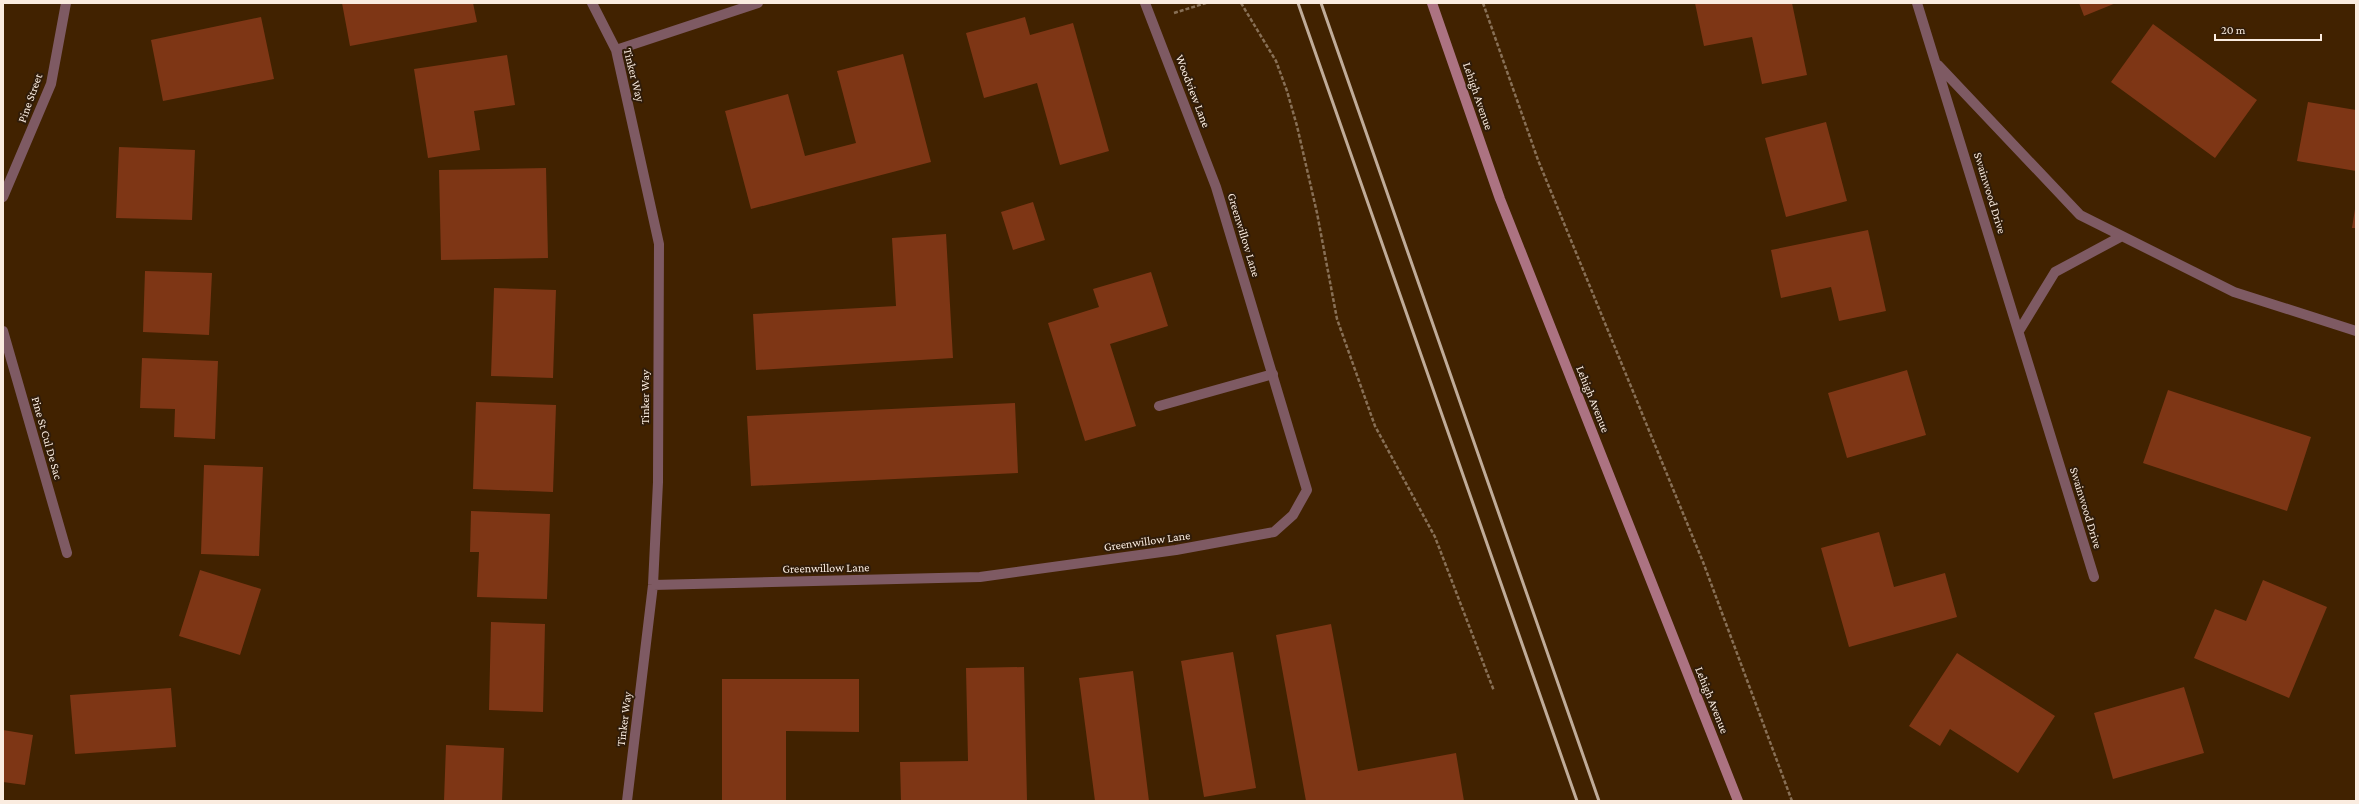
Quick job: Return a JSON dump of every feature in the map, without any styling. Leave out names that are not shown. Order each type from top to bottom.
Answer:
[{"type":"street","name":"Pine Street","points":[[3,197],[51,84],[66,3]]},
{"type":"street","name":"Tinker Way","points":[[592,3],[616,50],[659,244],[658,482],[654,585],[627,801]]},
{"type":"street","points":[[616,50],[758,3]]},
{"type":"street","name":"Woodview Lane","points":[[1144,3],[1216,188]]},
{"type":"street","name":"Lehigh Avenue","points":[[1432,3],[1500,199],[1738,801]]},
{"type":"street","name":"Swainwood Drive","points":[[1917,3],[2094,577]]},
{"type":"street","name":"Swainwood Drive","points":[[1936,63],[2080,215],[2234,292],[2356,332]]},
{"type":"street","name":"Greenwillow Lane","points":[[654,585],[980,577],[1176,550],[1274,532],[1293,515],[1308,490],[1216,188]]},
{"type":"street","points":[[2018,331],[2055,272],[2122,236]]},
{"type":"street","name":"Pine St Cul De Sac","points":[[3,331],[67,553]]},
{"type":"street","points":[[1159,406],[1273,374]]},
{"type":"path","points":[[1151,19],[1206,3]]},
{"type":"path","points":[[1241,3],[1276,61],[1287,91],[1297,126],[1317,213],[1337,319],[1374,426],[1436,537],[1494,691]]},
{"type":"path","points":[[1483,3],[1538,160],[1704,562],[1792,801]]},
{"type":"building","points":[[342,3],[473,3],[477,22],[350,46]]},
{"type":"building","points":[[1695,3],[1792,3],[1807,75],[1762,84],[1752,37],[1704,46]]},
{"type":"building","points":[[2079,3],[2116,3],[2084,16]]},
{"type":"building","points":[[261,17],[274,79],[163,101],[151,40]]},
{"type":"building","points":[[1025,17],[1030,35],[1073,23],[1109,151],[1060,165],[1037,83],[984,98],[966,33]]},
{"type":"building","points":[[2153,24],[2257,100],[2215,158],[2111,82]]},
{"type":"building","points":[[903,54],[931,162],[751,209],[725,111],[788,94],[805,156],[856,143],[837,71]]},
{"type":"building","points":[[507,55],[515,105],[474,111],[480,150],[428,158],[414,69]]},
{"type":"building","points":[[2308,102],[2356,110],[2356,171],[2297,161]]},
{"type":"building","points":[[1826,122],[1847,201],[1786,217],[1765,138]]},
{"type":"building","points":[[119,147],[195,150],[192,220],[116,218]]},
{"type":"building","points":[[546,168],[548,258],[441,260],[439,170]]},
{"type":"building","points":[[1033,202],[1045,240],[1013,250],[1001,212]]},
{"type":"building","points":[[2355,209],[2356,228],[2352,228]]},
{"type":"building","points":[[1868,230],[1886,311],[1839,321],[1831,287],[1781,298],[1771,250]]},
{"type":"building","points":[[946,234],[953,358],[756,370],[753,314],[896,306],[892,238]]},
{"type":"building","points":[[145,271],[212,273],[209,335],[143,332]]},
{"type":"building","points":[[1151,272],[1168,326],[1110,344],[1136,426],[1085,441],[1048,323],[1099,307],[1093,289]]},
{"type":"building","points":[[494,288],[556,290],[553,378],[491,376]]},
{"type":"building","points":[[142,358],[218,361],[215,439],[174,437],[175,409],[140,408]]},
{"type":"building","points":[[1907,370],[1926,435],[1847,458],[1828,393]]},
{"type":"building","points":[[2168,390],[2311,437],[2287,511],[2143,463]]},
{"type":"building","points":[[476,402],[556,405],[553,492],[473,489]]},
{"type":"building","points":[[1015,403],[1018,473],[751,486],[747,416]]},
{"type":"building","points":[[204,465],[263,467],[259,556],[201,554]]},
{"type":"building","points":[[471,511],[550,514],[547,599],[477,597],[479,552],[470,552]]},
{"type":"building","points":[[1879,532],[1894,587],[1945,573],[1957,617],[1849,647],[1821,548]]},
{"type":"building","points":[[200,570],[261,589],[240,655],[179,636]]},
{"type":"building","points":[[2263,580],[2327,607],[2289,698],[2194,658],[2215,609],[2246,621]]},
{"type":"building","points":[[491,622],[545,624],[543,712],[489,710]]},
{"type":"building","points":[[1331,624],[1358,771],[1456,753],[1464,801],[1306,801],[1276,635]]},
{"type":"building","points":[[1233,652],[1256,788],[1204,797],[1181,661]]},
{"type":"building","points":[[1957,653],[2055,716],[2018,773],[1950,729],[1940,746],[1909,726]]},
{"type":"building","points":[[1024,667],[1027,801],[901,801],[900,762],[968,761],[966,668]]},
{"type":"building","points":[[1133,671],[1149,801],[1095,801],[1079,678]]},
{"type":"building","points":[[722,679],[859,679],[859,732],[786,731],[786,801],[722,801]]},
{"type":"building","points":[[2184,687],[2204,753],[2113,779],[2094,713]]},
{"type":"building","points":[[171,688],[176,747],[75,754],[70,695]]},
{"type":"building","points":[[3,730],[33,735],[25,785],[3,782]]},
{"type":"building","points":[[446,745],[504,748],[502,801],[444,801]]},
{"type":"railway","points":[[1298,3],[1577,801]]},
{"type":"railway","points":[[1321,3],[1599,801]]}]
